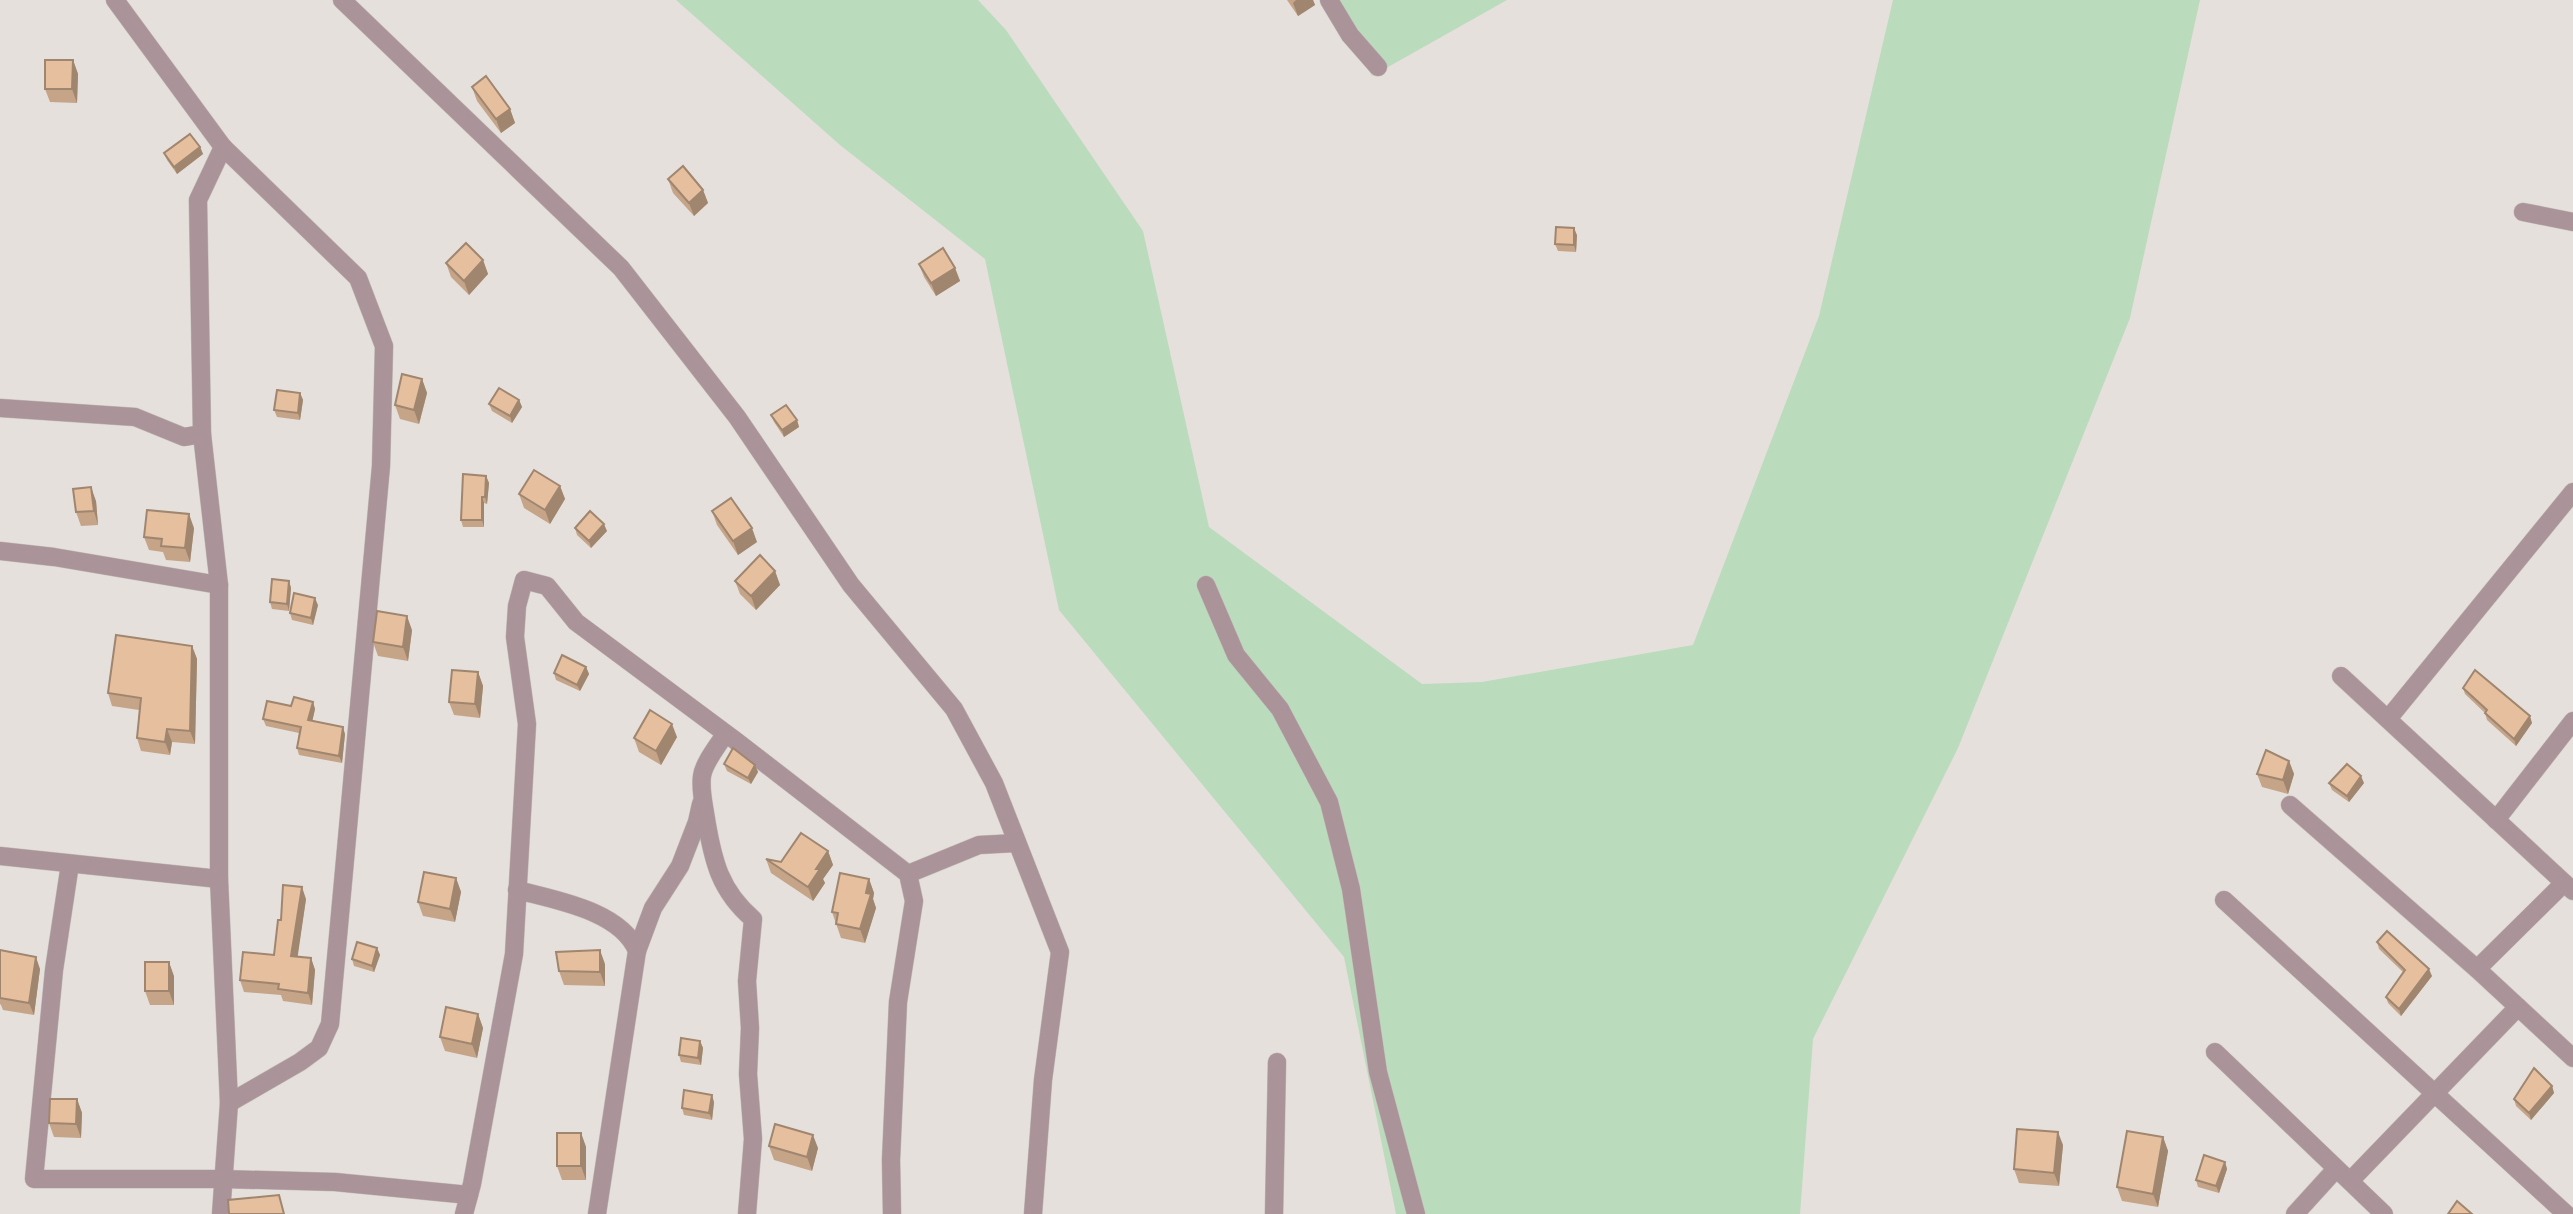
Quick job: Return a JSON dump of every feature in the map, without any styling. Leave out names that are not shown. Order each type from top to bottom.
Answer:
[{"type":"street","points":[[115,0],[223,147],[358,278],[384,346],[379,494],[330,1024],[320,1048],[229,1103]]},
{"type":"street","points":[[342,0],[621,268],[737,417],[851,585],[954,709],[994,783],[1060,952],[1043,1080],[1033,1214]]},
{"type":"street","points":[[1329,0],[1350,35],[1378,67]]},
{"type":"street","points":[[221,1214],[229,1103],[219,879],[219,585],[202,434],[198,200],[223,147]]},
{"type":"street","points":[[2523,212],[2573,222]]},
{"type":"street","points":[[0,408],[135,417],[184,437],[202,434]]},
{"type":"street","points":[[2388,719],[2573,492]]},
{"type":"street","points":[[0,551],[54,557],[219,585]]},
{"type":"street","points":[[464,1214],[514,954],[527,724],[515,637],[517,606],[524,580],[547,586],[576,622],[726,733],[908,874],[914,901],[898,1002],[891,1214]]},
{"type":"street","points":[[1206,585],[1236,655],[1280,709],[1329,802],[1351,889],[1378,1072],[1416,1214]]},
{"type":"street","points":[[2341,676],[2568,887],[2477,969]]},
{"type":"street","points":[[2496,820],[2571,727]]},
{"type":"street","points":[[726,733],[702,774],[702,795],[713,859],[725,887],[740,908],[753,919],[747,981],[750,1028],[748,1074],[753,1139],[747,1214]]},
{"type":"street","points":[[597,1214],[638,951],[653,908],[680,866],[697,822],[702,795]]},
{"type":"street","points":[[2290,805],[2477,969],[2573,1058]]},
{"type":"street","points":[[908,874],[979,845],[1016,843]]},
{"type":"street","points":[[0,856],[219,879]]},
{"type":"street","points":[[70,864],[54,970],[34,1180],[222,1179],[335,1182],[469,1195]]},
{"type":"street","points":[[517,890],[582,907],[617,925],[632,938],[638,951]]},
{"type":"street","points":[[2224,900],[2566,1214]]},
{"type":"street","points":[[2351,1180],[2518,1007]]},
{"type":"street","points":[[2215,1052],[2384,1214]]},
{"type":"street","points":[[1274,1214],[1277,1062]]},
{"type":"street","points":[[2295,1214],[2336,1170]]},
{"type":"green space","points":[[676,0],[978,0],[1006,30],[1143,231],[1209,527],[1422,684],[1482,682],[1693,645],[1819,316],[1893,0],[2200,0],[2130,318],[1958,748],[1813,1039],[1800,1214],[1396,1214],[1344,957],[1059,610],[985,259],[840,145]]},
{"type":"green space","points":[[1330,0],[1507,0],[1372,76]]},
{"type":"building","points":[[45,60],[73,60],[72,89],[45,89]]},
{"type":"building","points":[[486,76],[510,109],[496,119],[472,87]]},
{"type":"building","points":[[190,134],[200,147],[174,167],[164,153]]},
{"type":"building","points":[[683,166],[703,190],[689,203],[668,179]]},
{"type":"building","points":[[1556,227],[1574,228],[1574,245],[1555,244]]},
{"type":"building","points":[[466,243],[483,260],[464,281],[446,263]]},
{"type":"building","points":[[943,248],[955,268],[931,283],[919,264]]},
{"type":"building","points":[[402,374],[422,379],[414,410],[395,405]]},
{"type":"building","points":[[499,388],[519,400],[510,416],[489,404]]},
{"type":"building","points":[[277,390],[300,393],[298,413],[274,410]]},
{"type":"building","points":[[786,405],[797,420],[782,430],[771,415]]},
{"type":"building","points":[[534,470],[560,486],[545,510],[519,494]]},
{"type":"building","points":[[463,474],[486,476],[482,520],[461,520]]},
{"type":"building","points":[[91,487],[94,511],[76,512],[73,489]]},
{"type":"building","points":[[731,498],[752,528],[733,541],[712,511]]},
{"type":"building","points":[[147,510],[189,514],[185,548],[161,546],[162,539],[144,537]]},
{"type":"building","points":[[590,511],[604,524],[589,541],[575,528]]},
{"type":"building","points":[[760,555],[775,571],[751,596],[735,581]]},
{"type":"building","points":[[272,579],[289,581],[287,604],[270,602]]},
{"type":"building","points":[[294,593],[315,598],[311,618],[290,613]]},
{"type":"building","points":[[377,611],[407,616],[403,647],[373,642]]},
{"type":"building","points":[[116,635],[192,646],[190,731],[167,729],[165,742],[137,738],[141,698],[108,693]]},
{"type":"building","points":[[562,655],[586,667],[577,685],[554,673]]},
{"type":"building","points":[[452,670],[478,672],[475,704],[449,702]]},
{"type":"building","points":[[2475,670],[2530,716],[2514,739],[2485,713],[2487,710],[2463,688]]},
{"type":"building","points":[[294,697],[313,702],[308,720],[343,727],[339,756],[297,748],[301,727],[263,719],[267,701],[291,706]]},
{"type":"building","points":[[650,710],[672,724],[656,751],[634,738]]},
{"type":"building","points":[[733,748],[755,765],[748,778],[724,764]]},
{"type":"building","points":[[2266,750],[2289,761],[2283,780],[2257,774]]},
{"type":"building","points":[[2347,764],[2361,776],[2347,796],[2329,783]]},
{"type":"building","points":[[801,833],[828,851],[808,887],[766,859],[781,862]]},
{"type":"building","points":[[424,872],[456,878],[450,909],[418,902]]},
{"type":"building","points":[[840,873],[869,879],[866,893],[871,894],[860,929],[836,924],[838,913],[832,912]]},
{"type":"building","points":[[283,885],[302,887],[291,956],[311,958],[308,993],[278,989],[279,984],[240,980],[243,952],[274,955],[278,920],[281,920]]},
{"type":"building","points":[[2387,931],[2429,969],[2399,1009],[2386,997],[2405,970],[2377,942]]},
{"type":"building","points":[[357,942],[377,948],[372,966],[352,959]]},
{"type":"building","points":[[0,950],[36,957],[29,1003],[0,998]]},
{"type":"building","points":[[600,950],[600,972],[559,971],[556,952]]},
{"type":"building","points":[[145,962],[169,962],[169,991],[145,991]]},
{"type":"building","points":[[446,1007],[478,1014],[472,1044],[440,1037]]},
{"type":"building","points":[[681,1038],[700,1041],[698,1058],[679,1055]]},
{"type":"building","points":[[2534,1068],[2552,1086],[2529,1113],[2514,1099]]},
{"type":"building","points":[[684,1090],[712,1095],[709,1113],[682,1108]]},
{"type":"building","points":[[50,1099],[77,1099],[76,1124],[49,1123]]},
{"type":"building","points":[[775,1124],[813,1135],[807,1157],[769,1146]]},
{"type":"building","points":[[2017,1129],[2058,1132],[2054,1173],[2014,1169]]},
{"type":"building","points":[[2127,1131],[2163,1137],[2153,1194],[2117,1187]]},
{"type":"building","points":[[557,1133],[581,1133],[581,1166],[557,1166]]},
{"type":"building","points":[[2204,1155],[2225,1162],[2216,1186],[2196,1180]]},
{"type":"building","points":[[279,1195],[284,1214],[229,1214],[228,1200]]},
{"type":"building","points":[[2457,1201],[2472,1214],[2448,1214]]}]
